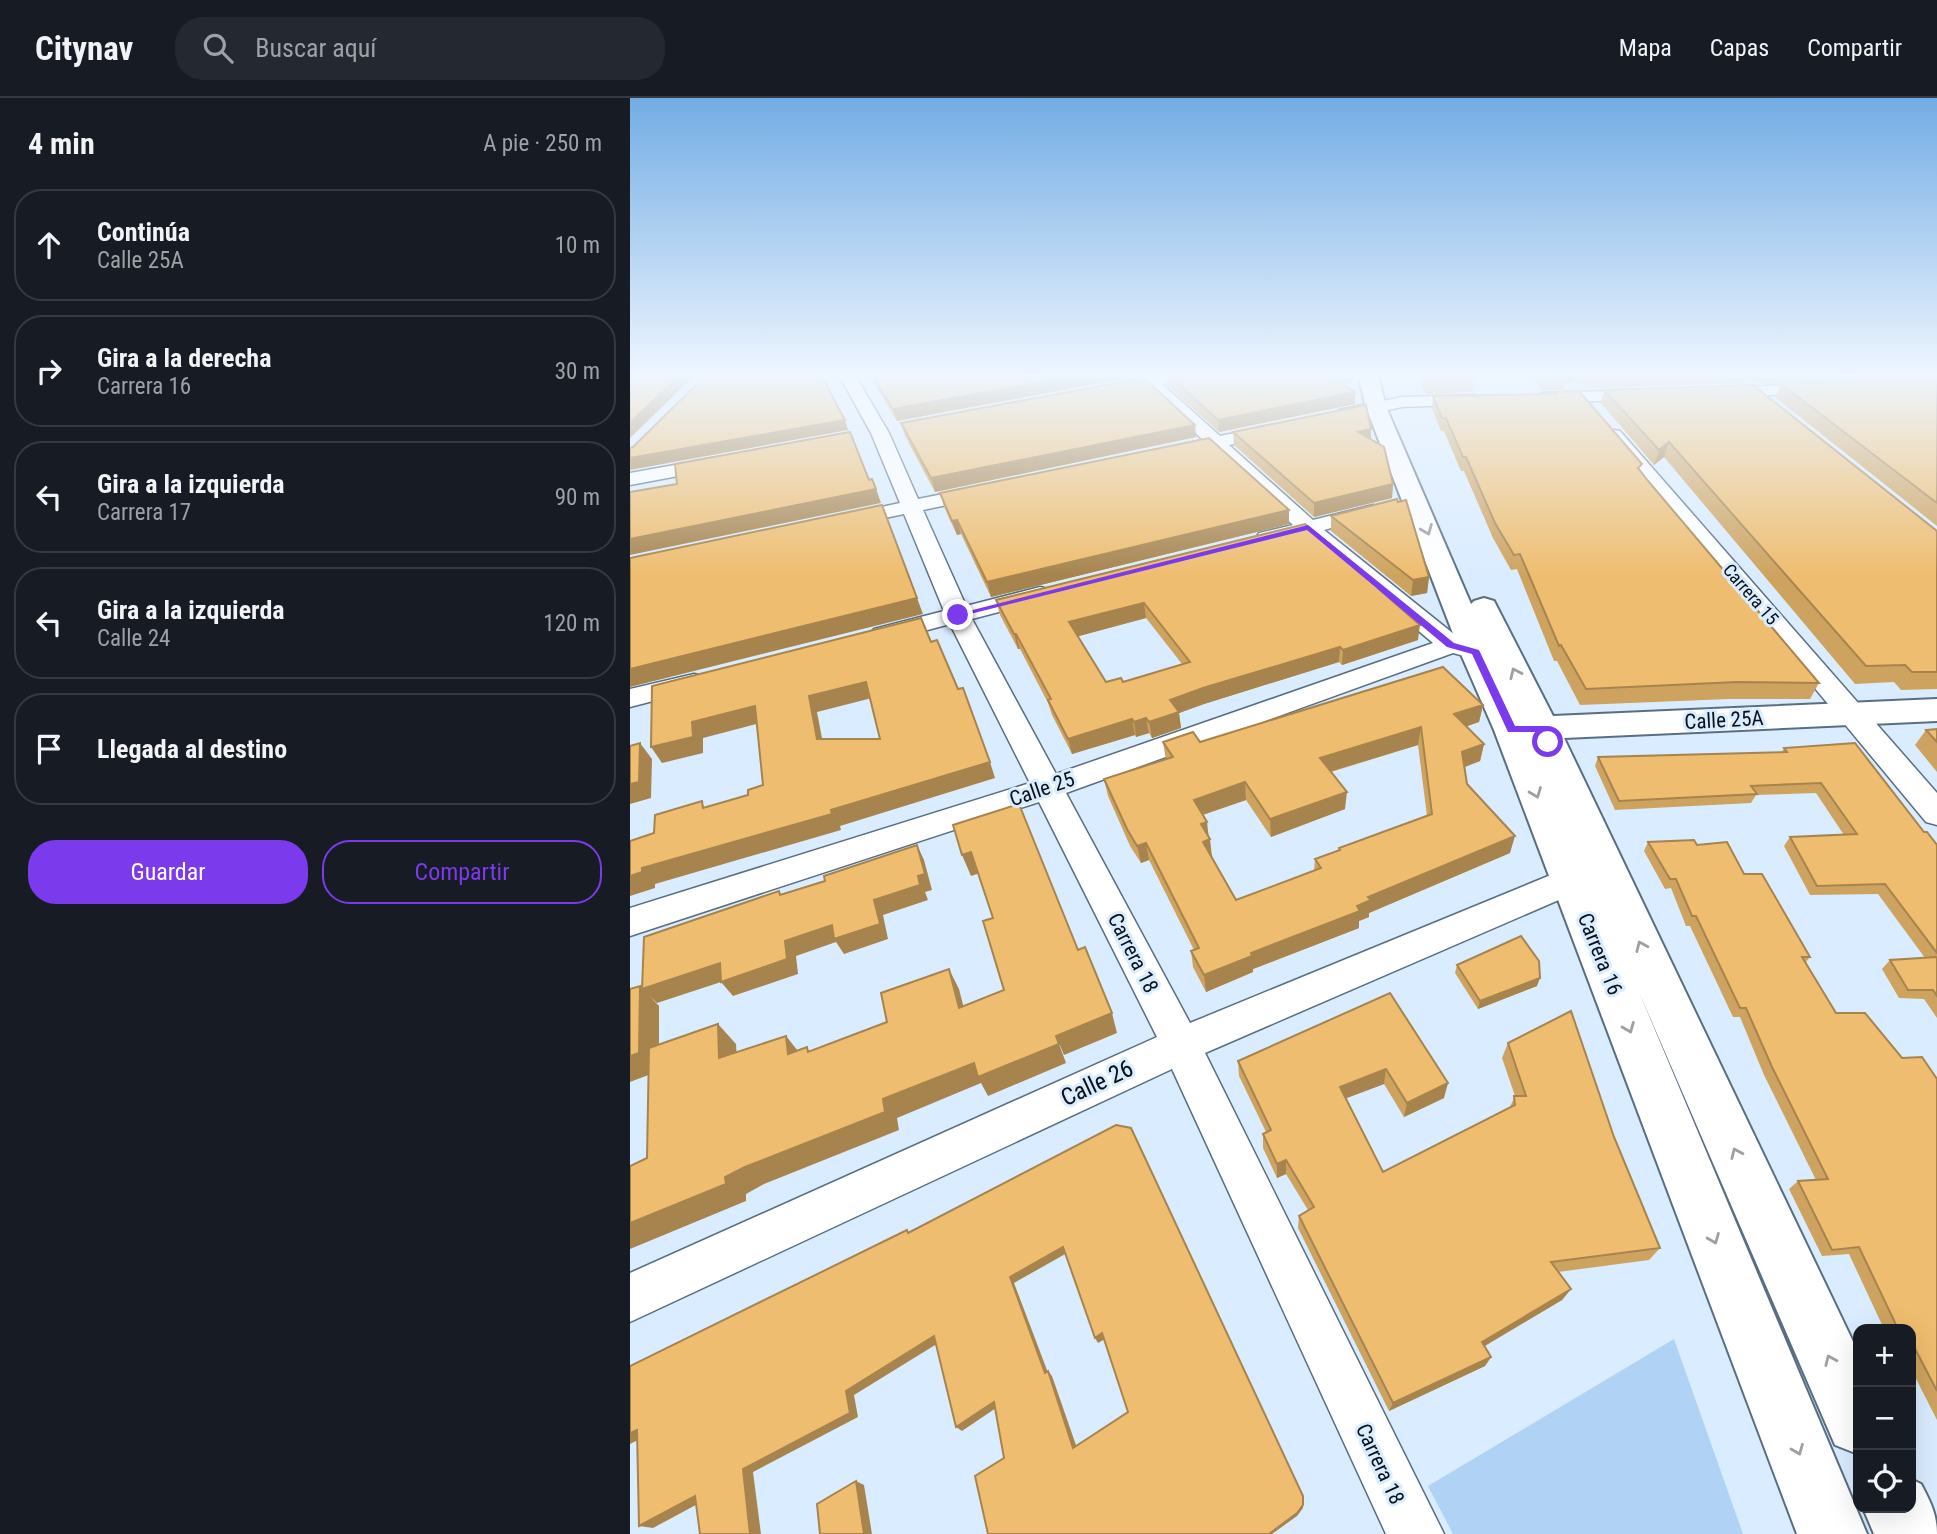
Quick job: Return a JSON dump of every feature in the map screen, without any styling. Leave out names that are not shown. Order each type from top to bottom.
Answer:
[{"type":"street","name":"Carrera 18","points":[[884,442],[958,615],[1181,1045],[1409,1532]]},
{"type":"street","points":[[1155,456],[1218,442]]},
{"type":"street","points":[[1218,442],[1308,527],[1463,648]]},
{"type":"street","name":"Carrera 16","points":[[1401,442],[1415,501],[1463,648],[1530,736],[1570,881],[1832,1534]]},
{"type":"street","name":"Carrera 16","points":[[1409,442],[1450,535],[1530,736],[1853,1412]]},
{"type":"street","name":"Carrera 15","points":[[1620,442],[1937,814]]},
{"type":"street","points":[[630,479],[735,460]]},
{"type":"street","points":[[827,524],[1006,487]]},
{"type":"street","points":[[1241,544],[1415,501]]},
{"type":"street","points":[[863,639],[1065,588]]},
{"type":"street","name":"Calle 25","points":[[630,922],[1047,788],[1463,648]]},
{"type":"street","points":[[630,698],[720,675]]},
{"type":"street","name":"Calle 25A","points":[[1530,736],[1859,720],[1937,710]]},
{"type":"street","name":"Calle 25A","points":[[1859,720],[1937,724]]},
{"type":"street","name":"Calle 26","points":[[630,1298],[1181,1045],[1570,881]]},
{"type":"street","points":[[1899,1513],[1909,1534]]},
{"type":"shaded area","points":[[1674,1339],[1743,1534],[1453,1534],[1428,1486]]},
{"type":"building","points":[[638,442],[720,442],[630,458],[630,448]]},
{"type":"building","points":[[795,442],[854,442],[869,480],[872,479],[876,489],[630,539],[630,492],[677,484],[675,464]]},
{"type":"building","points":[[911,442],[1110,442],[931,478]]},
{"type":"building","points":[[1189,442],[1213,442],[1289,510],[987,582],[957,520],[952,521],[940,493]]},
{"type":"building","points":[[1244,442],[1375,442],[1384,447],[1393,484],[1314,503]]},
{"type":"building","points":[[1456,442],[1623,442],[1642,464],[1638,468],[1649,482],[1819,683],[1737,682],[1586,689],[1561,645],[1559,646],[1520,554],[1514,555],[1495,523],[1466,457],[1463,457]]},
{"type":"building","points":[[1652,442],[1669,442],[1659,450]]},
{"type":"building","points":[[1669,442],[1825,442],[1937,531],[1937,672],[1912,672],[1905,665],[1866,666]]},
{"type":"building","points":[[1857,442],[1937,442],[1937,503]]},
{"type":"building","points":[[1397,499],[1398,502],[1406,500],[1429,577],[1413,580],[1331,516]]},
{"type":"building","points":[[882,505],[917,598],[630,669],[630,558]]},
{"type":"building","points":[[1305,524],[1383,588],[1379,589],[1420,625],[1343,650],[1340,647],[1203,688],[1170,700],[1179,712],[1149,722],[1146,718],[1134,722],[1132,719],[1068,739],[1048,700],[1051,699],[996,600]],"holes":[[[1144,603],[1190,662],[1123,682],[1121,678],[1106,682],[1069,622]]]},
{"type":"building","points":[[921,618],[931,642],[937,640],[958,689],[963,688],[990,762],[831,810],[832,814],[642,868],[642,872],[630,876],[630,841],[654,833],[655,815],[702,801],[703,808],[748,795],[748,790],[763,785],[755,706],[692,722],[693,737],[651,747],[652,686]],"holes":[[[866,682],[880,739],[817,739],[809,696]]]},
{"type":"building","points":[[1443,667],[1483,705],[1454,714],[1484,744],[1462,752],[1467,784],[1515,836],[1368,897],[1371,900],[1357,906],[1360,911],[1251,953],[1252,956],[1204,975],[1191,951],[1199,948],[1146,843],[1137,846],[1104,779],[1173,757],[1163,742],[1193,732],[1200,742]],"holes":[[[1421,727],[1432,814],[1339,848],[1340,850],[1315,859],[1321,868],[1236,900],[1203,842],[1210,839],[1201,824],[1207,822],[1194,800],[1245,782],[1270,819],[1347,792],[1320,758]]]},
{"type":"building","points":[[1937,729],[1937,742],[1926,730]]},
{"type":"building","points":[[640,743],[639,782],[630,784],[630,746]]},
{"type":"building","points":[[1855,743],[1937,845],[1937,953],[1885,884],[1817,886],[1790,837],[1857,834],[1821,783],[1751,786],[1757,794],[1619,801],[1598,757],[1787,752],[1784,748]]},
{"type":"building","points":[[1019,804],[1078,950],[1085,947],[1112,1013],[1056,1036],[1059,1044],[978,1077],[974,1063],[883,1099],[885,1112],[745,1167],[725,1177],[726,1184],[630,1223],[630,1166],[647,1158],[649,1048],[718,1024],[719,1058],[786,1036],[788,1054],[807,1047],[808,1052],[887,1022],[881,993],[949,969],[959,1008],[1004,990],[983,921],[993,918],[971,852],[962,855],[953,825]]},
{"type":"building","points":[[1694,840],[1697,845],[1727,842],[1744,874],[1762,874],[1810,957],[1802,957],[1836,1013],[1865,1013],[1902,1058],[1922,1057],[1937,1079],[1937,1391],[1916,1351],[1916,1324],[1896,1324],[1859,1247],[1832,1250],[1798,1181],[1828,1179],[1746,1008],[1740,1008],[1696,916],[1692,916],[1676,879],[1670,879],[1648,842]]},
{"type":"building","points":[[917,845],[925,874],[918,876],[920,885],[874,900],[880,924],[834,939],[832,925],[785,941],[787,959],[721,982],[720,963],[642,989],[644,937],[779,891],[780,895],[825,881],[824,876]]},
{"type":"building","points":[[1521,936],[1539,961],[1540,978],[1480,1001],[1457,965]]},
{"type":"building","points":[[1937,957],[1937,996],[1933,990],[1908,990],[1890,960]]},
{"type":"building","points":[[640,986],[639,1053],[630,1056],[630,989]]},
{"type":"building","points":[[1390,993],[1448,1083],[1407,1103],[1386,1069],[1340,1087],[1383,1172],[1515,1105],[1514,1096],[1526,1096],[1508,1043],[1571,1011],[1614,1137],[1660,1248],[1551,1262],[1571,1289],[1482,1342],[1491,1357],[1393,1403],[1299,1216],[1314,1207],[1286,1160],[1277,1164],[1263,1134],[1271,1130],[1238,1061]]},
{"type":"building","points":[[1116,1125],[1131,1128],[1303,1496],[1303,1505],[1297,1513],[1269,1534],[988,1534],[975,1476],[1004,1458],[994,1402],[956,1427],[934,1336],[846,1391],[850,1413],[743,1469],[750,1534],[700,1534],[695,1496],[639,1526],[637,1430],[630,1433],[630,1366],[907,1230],[908,1233]],"holes":[[[1063,1247],[1095,1338],[1102,1333],[1128,1412],[1073,1448],[1048,1371],[1045,1373],[1010,1277]]]},
{"type":"building","points":[[856,1481],[864,1534],[820,1534],[817,1504]]},
{"type":"route","points":[[958,615],[1308,527],[1451,645],[1476,652],[1511,730],[1542,728],[1548,742]]}]
